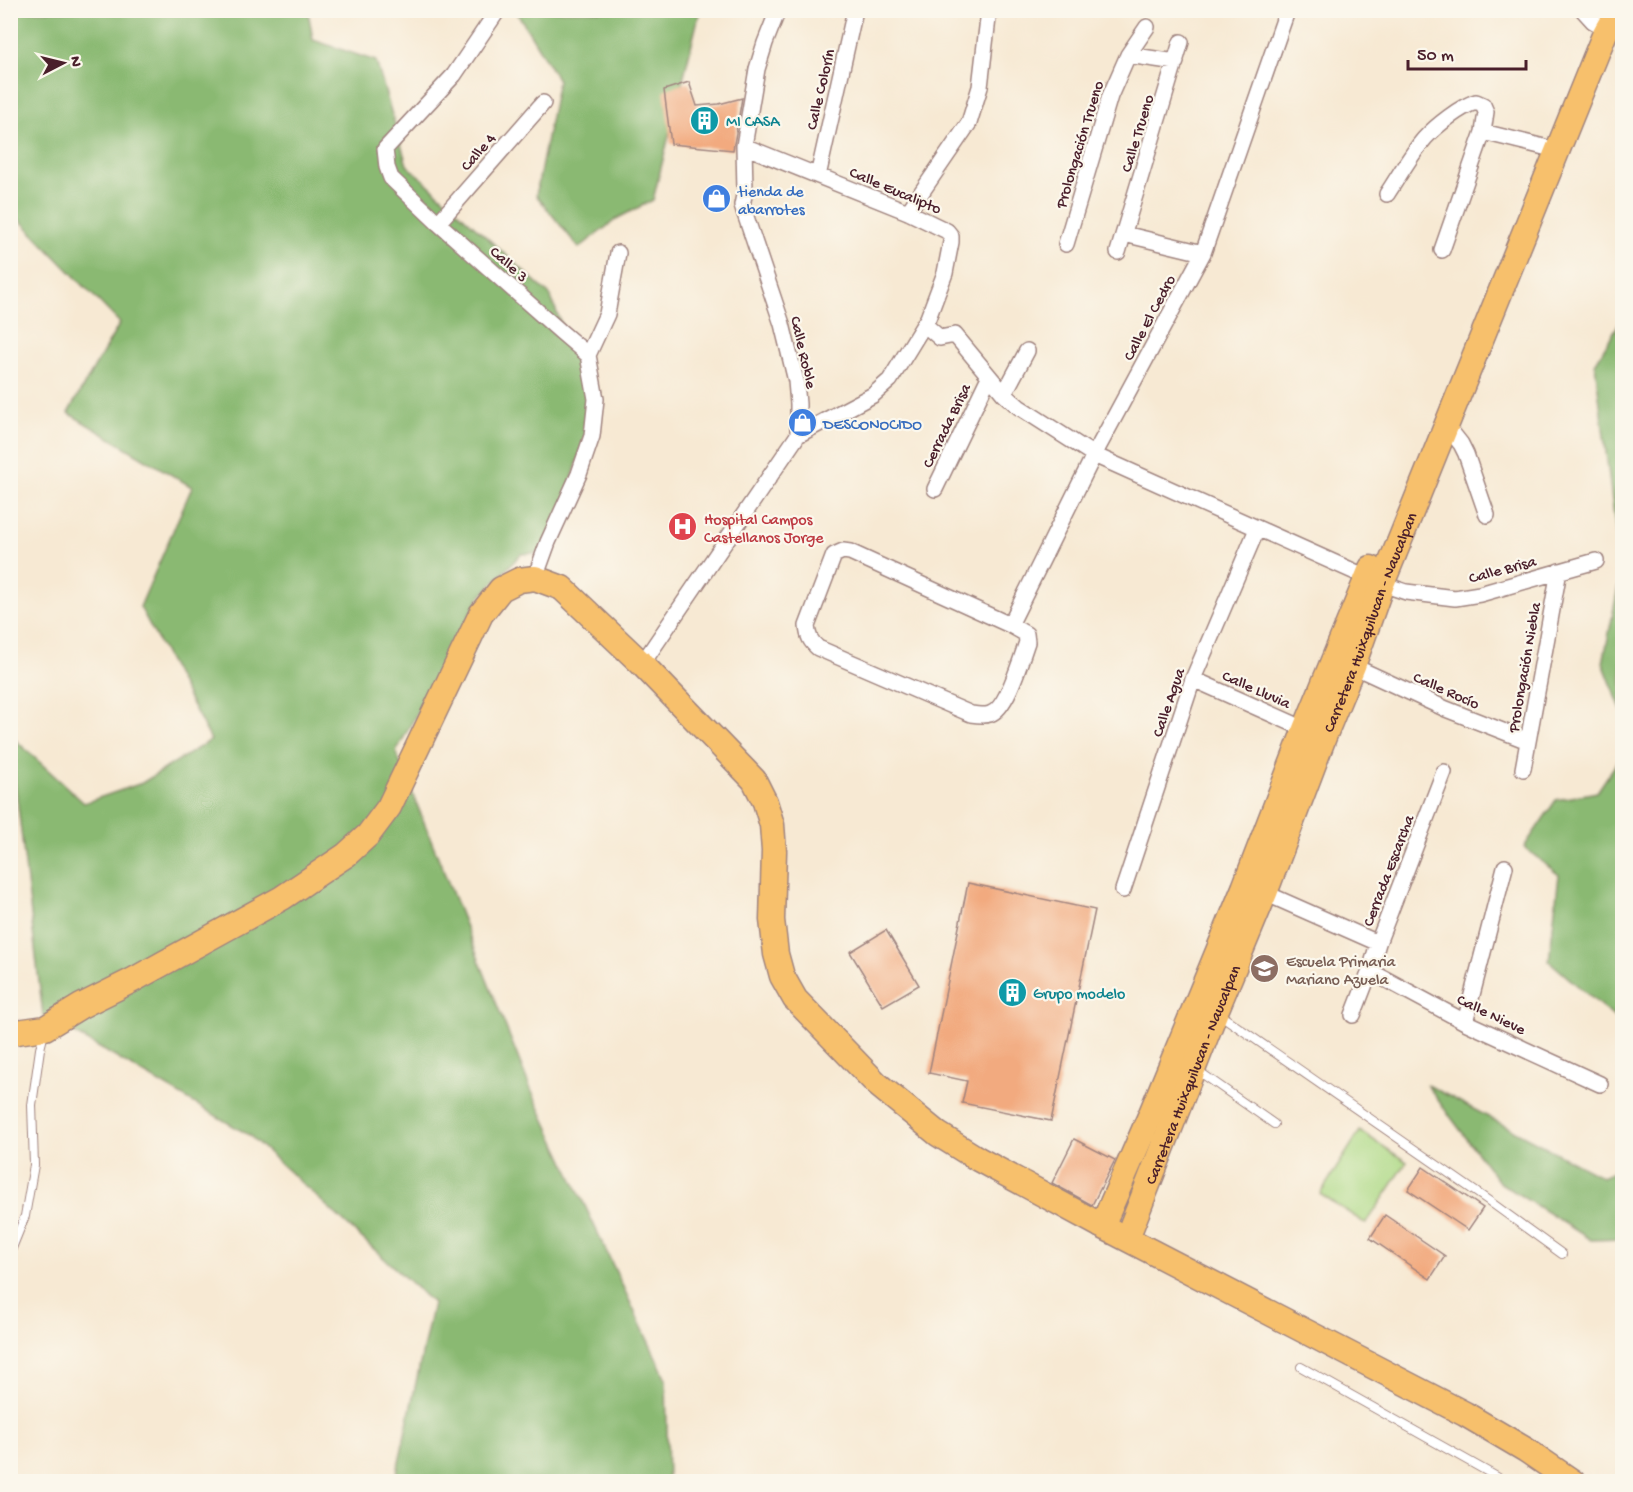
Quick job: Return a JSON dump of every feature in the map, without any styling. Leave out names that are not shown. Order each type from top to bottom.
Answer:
[{"type":"main road","name":"Carretera Huixquilucan - Naucalpan","points":[[1102,1226],[1353,666],[1375,581],[1544,147],[1600,16]]},
{"type":"main road","name":"Carretera Huixquilucan - Naucalpan","points":[[1127,1238],[1216,1011],[1305,729],[1446,425],[1600,16]]},
{"type":"main road","points":[[10,1033],[45,1028],[81,1006],[282,898],[346,855],[368,835],[389,807],[481,614],[501,589],[519,580],[535,578],[562,588],[642,664],[754,780],[765,802],[772,825],[774,850],[772,920],[776,954],[782,976],[795,999],[877,1084],[938,1134],[978,1159],[1102,1226],[1465,1414],[1526,1450],[1573,1482]]},
{"type":"street","name":"Calle 3","points":[[498,10],[453,75],[385,149],[387,167],[391,178],[438,223],[588,355]]},
{"type":"street","name":"Calle Roble","points":[[778,10],[757,69],[744,146],[745,190],[742,205],[782,324],[796,381],[798,435]]},
{"type":"street","name":"Calle Colorín","points":[[818,176],[855,10]]},
{"type":"street","points":[[908,212],[969,123],[980,87],[989,10]]},
{"type":"street","name":"Calle El Cedro","points":[[1010,625],[1094,455],[1203,253],[1286,14]]},
{"type":"street","name":"Prolongación Trueno","points":[[1066,244],[1110,96],[1128,56],[1147,27]]},
{"type":"street","name":"Calle Trueno","points":[[1118,252],[1181,42]]},
{"type":"street","points":[[1128,56],[1176,62]]},
{"type":"street","points":[[1387,194],[1425,138],[1470,104],[1476,102],[1483,105],[1486,112],[1483,132],[1442,250]]},
{"type":"street","name":"Calle 4","points":[[438,223],[543,103]]},
{"type":"street","points":[[1483,132],[1544,147]]},
{"type":"street","name":"Calle Eucalipto","points":[[744,146],[908,212],[947,231],[951,236],[945,273],[924,324],[890,380],[873,396],[798,435]]},
{"type":"street","points":[[1124,234],[1203,253]]},
{"type":"street","points":[[535,578],[548,542],[579,474],[592,436],[596,399],[588,355],[607,314],[618,253]]},
{"type":"street","name":"Calle Brisa","points":[[924,324],[940,338],[955,335],[988,377],[1019,407],[1094,455],[1375,581],[1406,592],[1455,598],[1480,594],[1596,561]]},
{"type":"street","points":[[1004,394],[1027,351]]},
{"type":"street","name":"Cerrada Brisa","points":[[934,489],[988,377]]},
{"type":"street","points":[[1446,425],[1466,454],[1487,515]]},
{"type":"street","points":[[642,664],[798,435]]},
{"type":"street","name":"Calle Agua","points":[[1123,890],[1193,679],[1257,529]]},
{"type":"street","points":[[843,551],[850,552],[1010,625],[1026,634],[1027,642],[1000,707],[992,714],[981,715],[971,714],[818,648],[808,637],[807,626],[834,555],[843,551]]},
{"type":"street","name":"Prolongación Niebla","points":[[1523,769],[1559,571]]},
{"type":"street","name":"Calle Rocío","points":[[1353,666],[1446,709],[1528,741]]},
{"type":"street","name":"Calle Lluvia","points":[[1193,679],[1305,729]]},
{"type":"street","name":"Cerrada Escarcha","points":[[1353,1015],[1370,971],[1377,943],[1444,772]]},
{"type":"street","points":[[1465,1022],[1505,867]]},
{"type":"street","points":[[1254,890],[1377,943]]},
{"type":"street","name":"Calle Nieve","points":[[1370,971],[1465,1022],[1600,1084]]},
{"type":"lane","points":[[1216,1011],[1490,1201],[1562,1254]]},
{"type":"lane","points":[[10,1252],[25,1216],[34,1165],[32,1105],[45,1028]]},
{"type":"lane","points":[[1193,1068],[1274,1124]]},
{"type":"lane","points":[[1301,1367],[1506,1482]]},
{"type":"green space","points":[[11,11],[308,11],[313,40],[376,61],[407,165],[550,295],[594,408],[550,552],[521,554],[480,597],[396,752],[531,1090],[666,1379],[668,1481],[395,1481],[433,1303],[249,1135],[43,1015],[10,735],[84,803],[142,783],[211,740],[140,607],[192,487],[68,413],[120,323],[11,211]]},
{"type":"green space","points":[[516,11],[700,11],[653,200],[618,218],[579,248],[536,195],[558,80]]},
{"type":"green space","points":[[1622,318],[1622,712],[1603,663],[1621,573],[1595,364]]},
{"type":"green space","points":[[1622,755],[1622,1024],[1549,961],[1559,875],[1524,847],[1556,800],[1597,792]]},
{"type":"green space","points":[[1426,1084],[1602,1177],[1622,1168],[1622,1239],[1591,1240],[1499,1182]]},
{"type":"green space","points":[[1360,1131],[1407,1162],[1366,1224],[1320,1194]]},
{"type":"building","name":"MI CASA","points":[[689,82],[697,106],[719,104],[742,98],[733,150],[671,144],[664,90]]},
{"type":"building","name":"Grupo modelo","points":[[968,883],[1095,910],[1051,1121],[962,1103],[967,1081],[929,1073]]},
{"type":"building","points":[[886,930],[919,985],[883,1006],[850,952]]},
{"type":"building","points":[[1074,1139],[1115,1160],[1092,1205],[1052,1183]]},
{"type":"building","points":[[1423,1167],[1483,1208],[1468,1230],[1408,1190]]},
{"type":"building","points":[[1385,1215],[1445,1256],[1430,1279],[1370,1238]]},
{"type":"place","name":"MI CASA","points":[[705,120]]},
{"type":"place","name":"tienda de abarrotes","points":[[717,199]]},
{"type":"place","name":"DESCONOCIDO","points":[[802,423]]},
{"type":"place","name":"Hospital Campos Castellanos Jorge","points":[[683,527]]},
{"type":"place","name":"Escuela Primaria Mariano Azuela","points":[[1265,969]]},
{"type":"place","name":"Grupo modelo","points":[[1012,992]]}]
